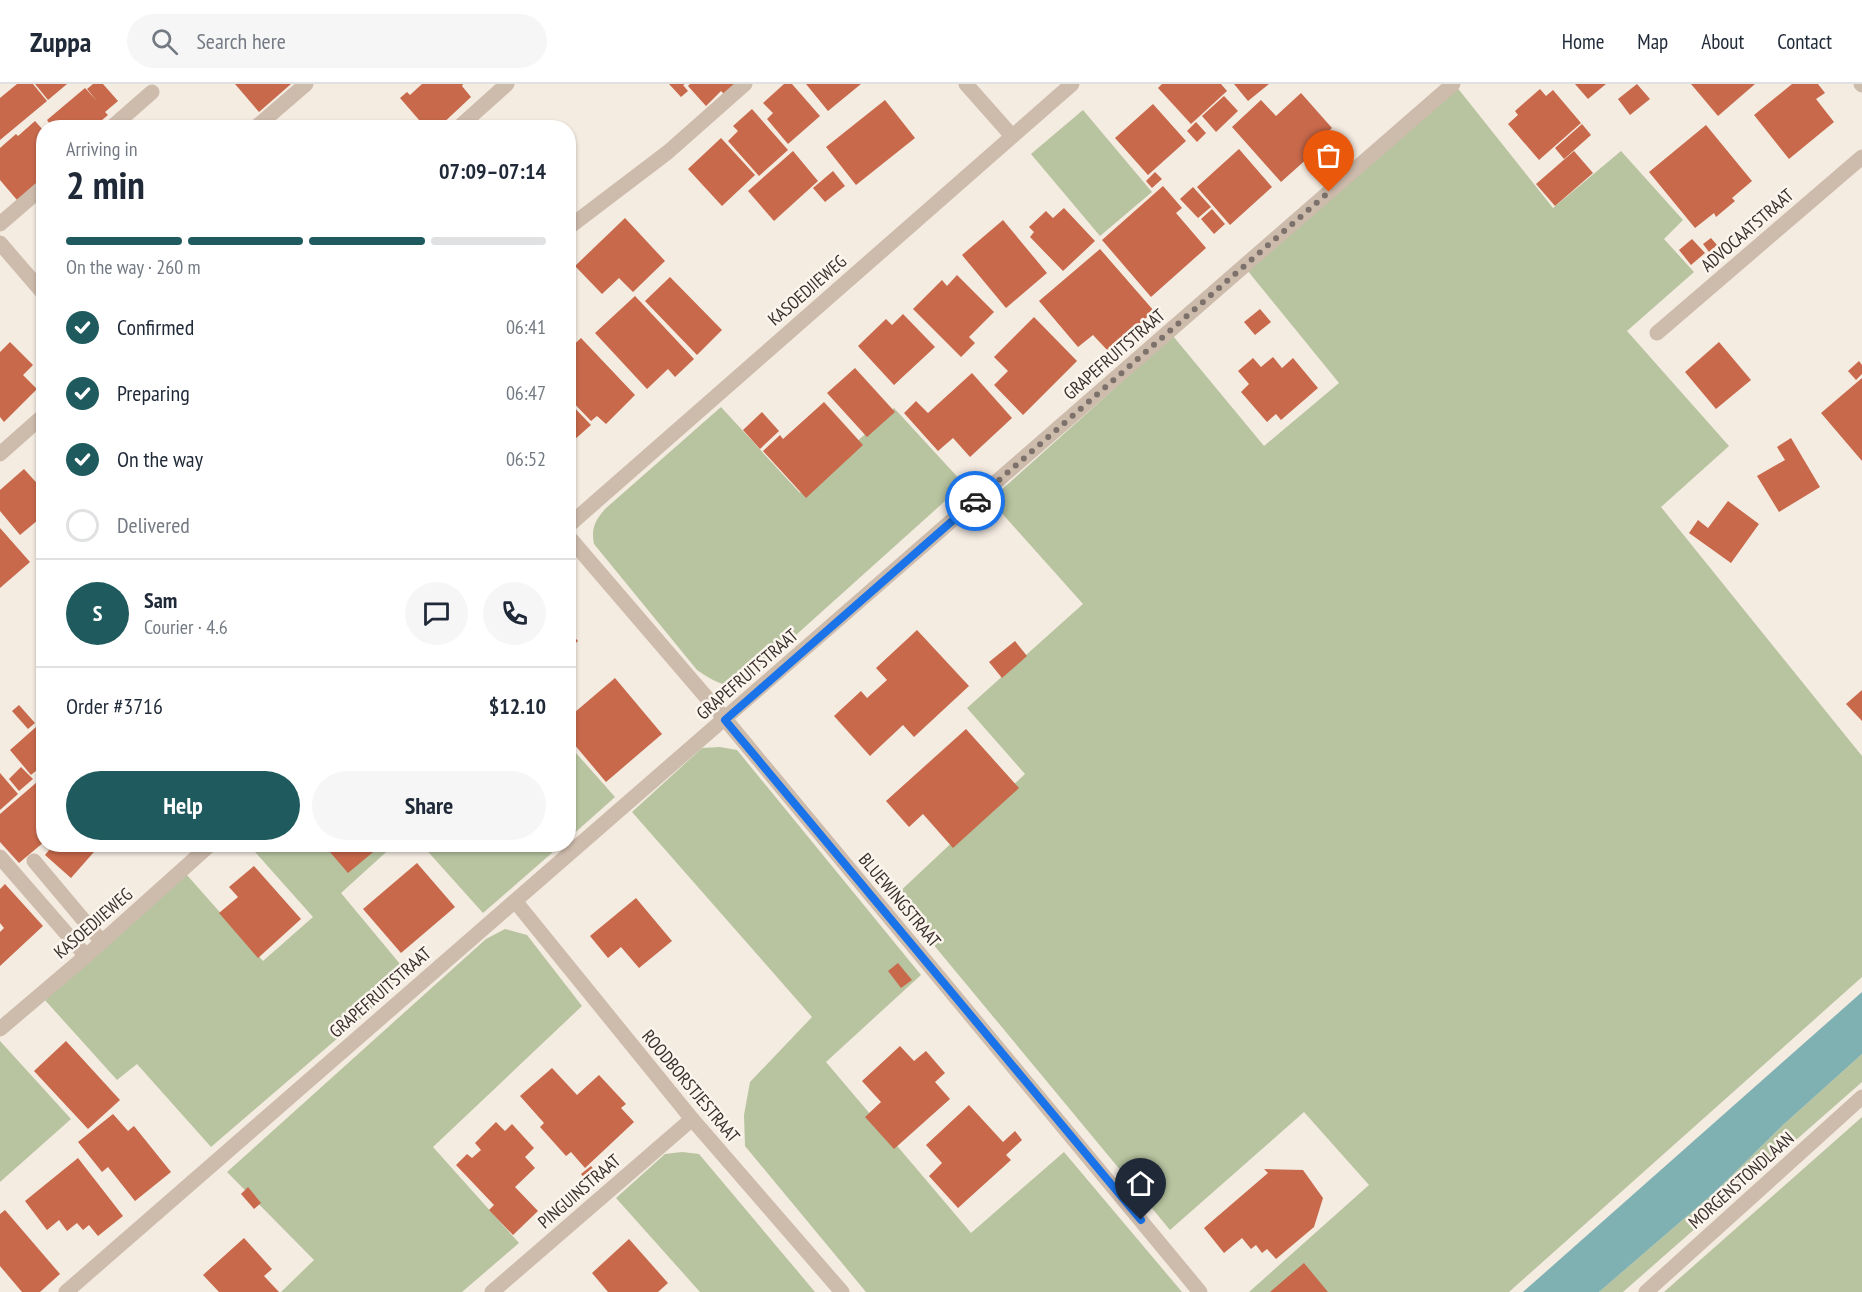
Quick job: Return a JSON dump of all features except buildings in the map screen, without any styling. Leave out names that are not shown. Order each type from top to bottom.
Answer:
[{"type":"street","points":[[264,120],[306,84]]},
{"type":"street","points":[[467,120],[507,84]]},
{"type":"street","points":[[576,222],[668,152],[745,84]]},
{"type":"street","points":[[966,84],[1012,136]]},
{"type":"street","name":"KASOEDJIEWEG","points":[[576,519],[1072,84]]},
{"type":"street","name":"GRAPEFRUITSTRAAT","points":[[576,848],[1453,84]]},
{"type":"street","points":[[120,120],[152,92]]},
{"type":"street","name":"ADVOCAATSTRAAT","points":[[1657,333],[1862,157]]},
{"type":"street","points":[[0,224],[36,193]]},
{"type":"street","points":[[0,243],[36,285]]},
{"type":"street","points":[[0,454],[36,422]]},
{"type":"street","name":"BLUEWINGSTRAAT","points":[[576,545],[725,720],[1200,1292]]},
{"type":"street","name":"KASOEDJIEWEG","points":[[0,1029],[202,852]]},
{"type":"street","name":"GRAPEFRUITSTRAAT","points":[[66,1292],[572,852]]},
{"type":"street","points":[[0,857],[86,956]]},
{"type":"street","points":[[34,861],[102,942]]},
{"type":"street","name":"ROODBORSTJESTRAAT","points":[[515,901],[692,1119],[842,1292]]},
{"type":"street","name":"MORGENSTONDLAAN","points":[[1646,1292],[1862,1097]]},
{"type":"street","name":"PINGUINSTRAAT","points":[[492,1292],[692,1119]]},
{"type":"green space","points":[[1456,86],[1553,208],[1621,151],[1683,220],[1664,239],[1694,272],[1627,331],[1729,446],[1661,507],[1862,756],[1862,977],[1509,1292],[1249,1292],[1369,1185],[1304,1112],[1170,1230],[894,897],[1025,774],[967,708],[1083,604],[990,500],[1173,336],[1264,446],[1339,383],[1247,270]]},
{"type":"green space","points":[[1083,110],[1152,192],[1100,236],[1031,154]]},
{"type":"green space","points":[[721,407],[800,493],[894,408],[964,484],[738,687],[716,682],[697,670],[594,544],[593,538],[595,525],[605,509]]},
{"type":"green space","points":[[720,747],[737,750],[921,975],[826,1062],[971,1233],[1064,1152],[1182,1292],[866,1292],[745,1146],[744,1115],[750,1082],[812,1017],[632,812],[702,748]]},
{"type":"green space","points":[[576,753],[615,797],[576,832]]},
{"type":"green space","points":[[255,852],[386,852],[341,893],[410,976],[211,1147],[137,1064],[117,1080],[44,999],[186,874],[263,961],[313,917]]},
{"type":"green space","points":[[428,852],[553,852],[483,913]]},
{"type":"green space","points":[[505,929],[527,935],[582,1006],[433,1147],[519,1243],[462,1292],[281,1292],[314,1260],[227,1172],[486,939]]},
{"type":"green space","points":[[0,1041],[71,1119],[0,1182]]},
{"type":"green space","points":[[1862,1054],[1862,1082],[1623,1292],[1599,1292],[1715,1192],[1783,1125]]},
{"type":"green space","points":[[1862,1117],[1862,1292],[1664,1292]]},
{"type":"green space","points":[[682,1152],[699,1154],[815,1292],[700,1292],[616,1198],[665,1154]]},
{"type":"water","points":[[1862,992],[1862,1054],[1783,1125],[1715,1192],[1599,1292],[1523,1292]]},
{"type":"way so far","points":[[975,501],[1329,192]]},
{"type":"route","points":[[975,501],[725,720],[1141,1220]]}]
